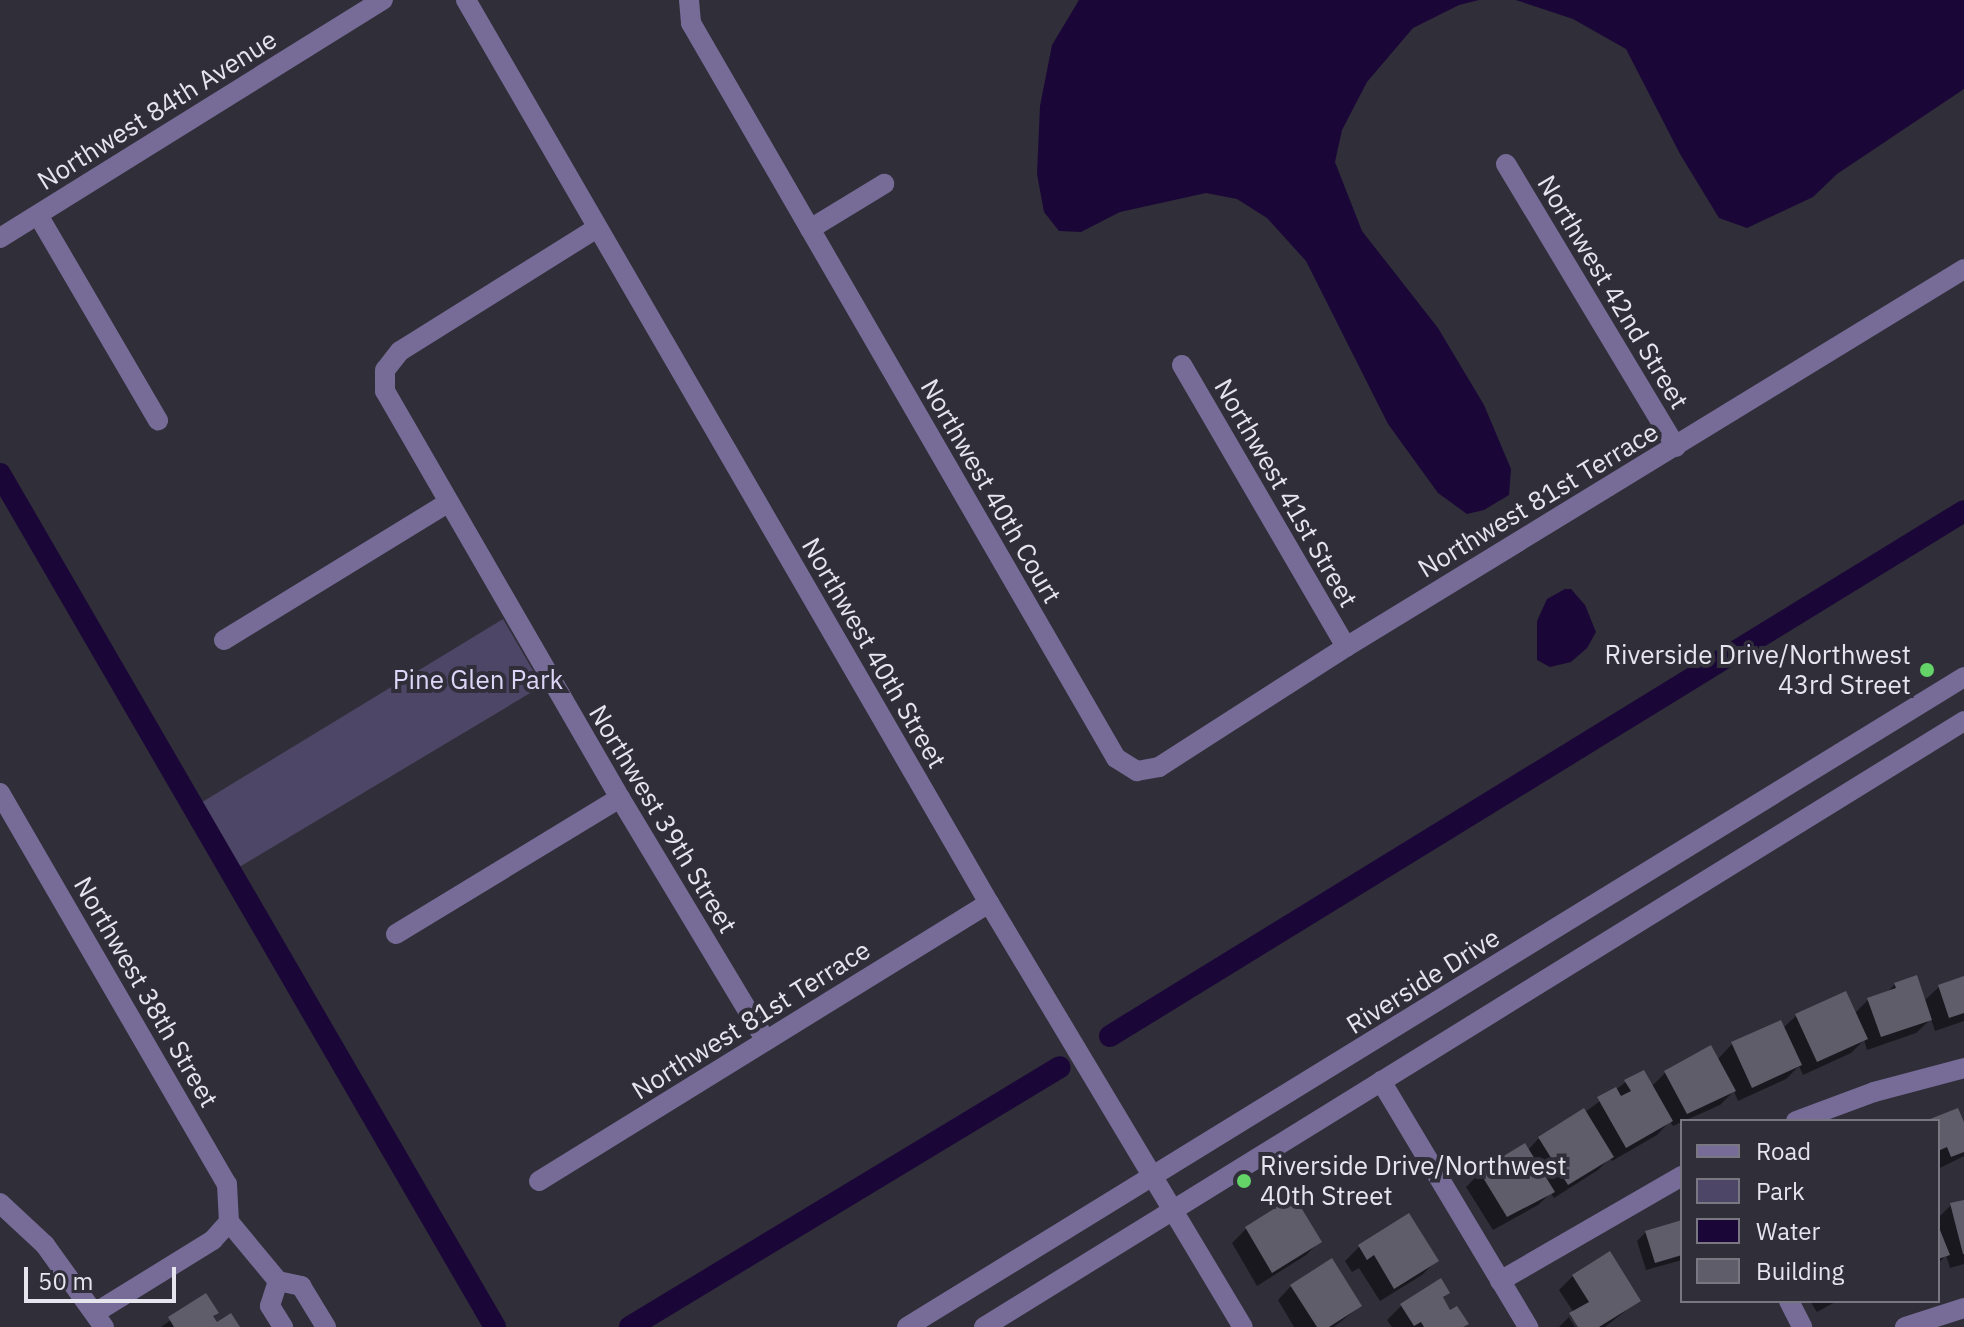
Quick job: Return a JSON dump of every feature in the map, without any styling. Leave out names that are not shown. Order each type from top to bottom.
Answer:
[{"type":"street","name":"Northwest 84th Avenue","points":[[0,238],[383,0]]},
{"type":"street","name":"Northwest 40th Street","points":[[466,0],[989,903],[1243,1327]]},
{"type":"street","name":"Northwest 40th Court","points":[[689,0],[691,23],[1116,758],[1137,771]]},
{"type":"street","name":"Northwest 42nd Street","points":[[1506,164],[1676,447]]},
{"type":"street","points":[[810,229],[884,184]]},
{"type":"street","points":[[38,215],[158,420]]},
{"type":"street","name":"Northwest 39th Street","points":[[597,228],[400,351],[385,370],[385,391],[620,798],[766,1041]]},
{"type":"street","name":"Northwest 81st Terrace","points":[[1137,771],[1159,767],[1346,647],[1964,269]]},
{"type":"street","name":"Northwest 41st Street","points":[[1182,365],[1346,647]]},
{"type":"street","points":[[224,640],[448,503]]},
{"type":"street","name":"Riverside Drive","points":[[907,1327],[1154,1178],[1964,677]]},
{"type":"street","points":[[984,1327],[1964,721]]},
{"type":"street","name":"Northwest 38th Street","points":[[0,793],[227,1184],[229,1222]]},
{"type":"street","points":[[396,934],[620,798]]},
{"type":"street","name":"Northwest 81st Terrace","points":[[539,1181],[989,903]]},
{"type":"street","points":[[1801,1119],[1874,1092],[1964,1068]]},
{"type":"street","points":[[1381,1081],[1528,1327]]},
{"type":"street","points":[[1500,1281],[1680,1177]]},
{"type":"street","points":[[0,1203],[45,1245],[99,1320],[213,1240],[229,1222],[278,1281],[301,1286],[326,1327]]},
{"type":"street","points":[[278,1281],[270,1306],[283,1327]]},
{"type":"street","points":[[1790,1303],[1802,1327]]},
{"type":"street","points":[[1905,1327],[1964,1308]]},
{"type":"green space","name":"Pine Glen Park","points":[[503,619],[542,686],[236,869],[199,804]]},
{"type":"water","points":[[1079,0],[1479,0],[1459,5],[1413,28],[1367,82],[1342,130],[1335,162],[1362,231],[1438,328],[1484,405],[1511,469],[1509,495],[1484,510],[1467,514],[1438,493],[1388,424],[1306,261],[1267,218],[1237,199],[1206,193],[1120,212],[1081,232],[1059,231],[1044,212],[1037,174],[1040,106],[1052,45]]},
{"type":"water","points":[[1516,0],[1964,0],[1964,89],[1837,174],[1813,197],[1747,228],[1719,218],[1680,154],[1626,49],[1573,19]]},
{"type":"water","points":[[1571,589],[1585,605],[1596,632],[1587,648],[1571,662],[1550,667],[1537,660],[1537,621],[1547,599]]},
{"type":"building","points":[[1917,975],[1932,1020],[1881,1037],[1867,998],[1896,988],[1894,983]]},
{"type":"building","points":[[1964,976],[1964,1013],[1949,1018],[1938,985]]},
{"type":"building","points":[[1846,991],[1868,1039],[1817,1062],[1795,1014]]},
{"type":"building","points":[[1781,1020],[1802,1065],[1752,1088],[1731,1042]]},
{"type":"building","points":[[1711,1045],[1736,1091],[1687,1114],[1664,1071]]},
{"type":"building","points":[[1644,1070],[1673,1121],[1626,1148],[1597,1097],[1616,1087],[1621,1096],[1631,1091],[1624,1080]]},
{"type":"building","points":[[1584,1108],[1614,1157],[1568,1185],[1538,1137]]},
{"type":"building","points":[[1958,1108],[1964,1122],[1964,1152],[1951,1157],[1947,1147],[1940,1150],[1940,1119],[1930,1119]]},
{"type":"building","points":[[1525,1143],[1555,1192],[1507,1217],[1479,1171]]},
{"type":"building","points":[[1294,1196],[1322,1242],[1272,1273],[1245,1227]]},
{"type":"building","points":[[1964,1200],[1964,1254],[1963,1254],[1950,1203]]},
{"type":"building","points":[[1409,1213],[1439,1261],[1394,1289],[1374,1255],[1367,1260],[1358,1245]]},
{"type":"building","points":[[1680,1221],[1680,1256],[1655,1263],[1645,1231]]},
{"type":"building","points":[[1940,1230],[1950,1255],[1940,1258]]},
{"type":"building","points":[[1610,1251],[1641,1301],[1599,1327],[1578,1327],[1569,1313],[1589,1302],[1572,1275]]},
{"type":"building","points":[[1332,1258],[1362,1306],[1329,1327],[1317,1327],[1290,1285]]},
{"type":"building","points":[[1441,1278],[1450,1293],[1443,1297],[1450,1310],[1457,1306],[1469,1324],[1463,1327],[1424,1327],[1421,1322],[1414,1326],[1400,1304]]},
{"type":"building","points":[[206,1293],[219,1313],[213,1316],[217,1322],[231,1313],[240,1327],[174,1327],[168,1317]]},
{"type":"waterway","points":[[0,474],[495,1327]]},
{"type":"waterway","points":[[1110,1036],[1964,511]]},
{"type":"waterway","points":[[630,1327],[1060,1067]]},
{"type":"place","name":"Riverside Drive/Northwest 43rd Street","points":[[1927,670]]},
{"type":"place","name":"Riverside Drive/Northwest 40th Street","points":[[1244,1181]]}]
